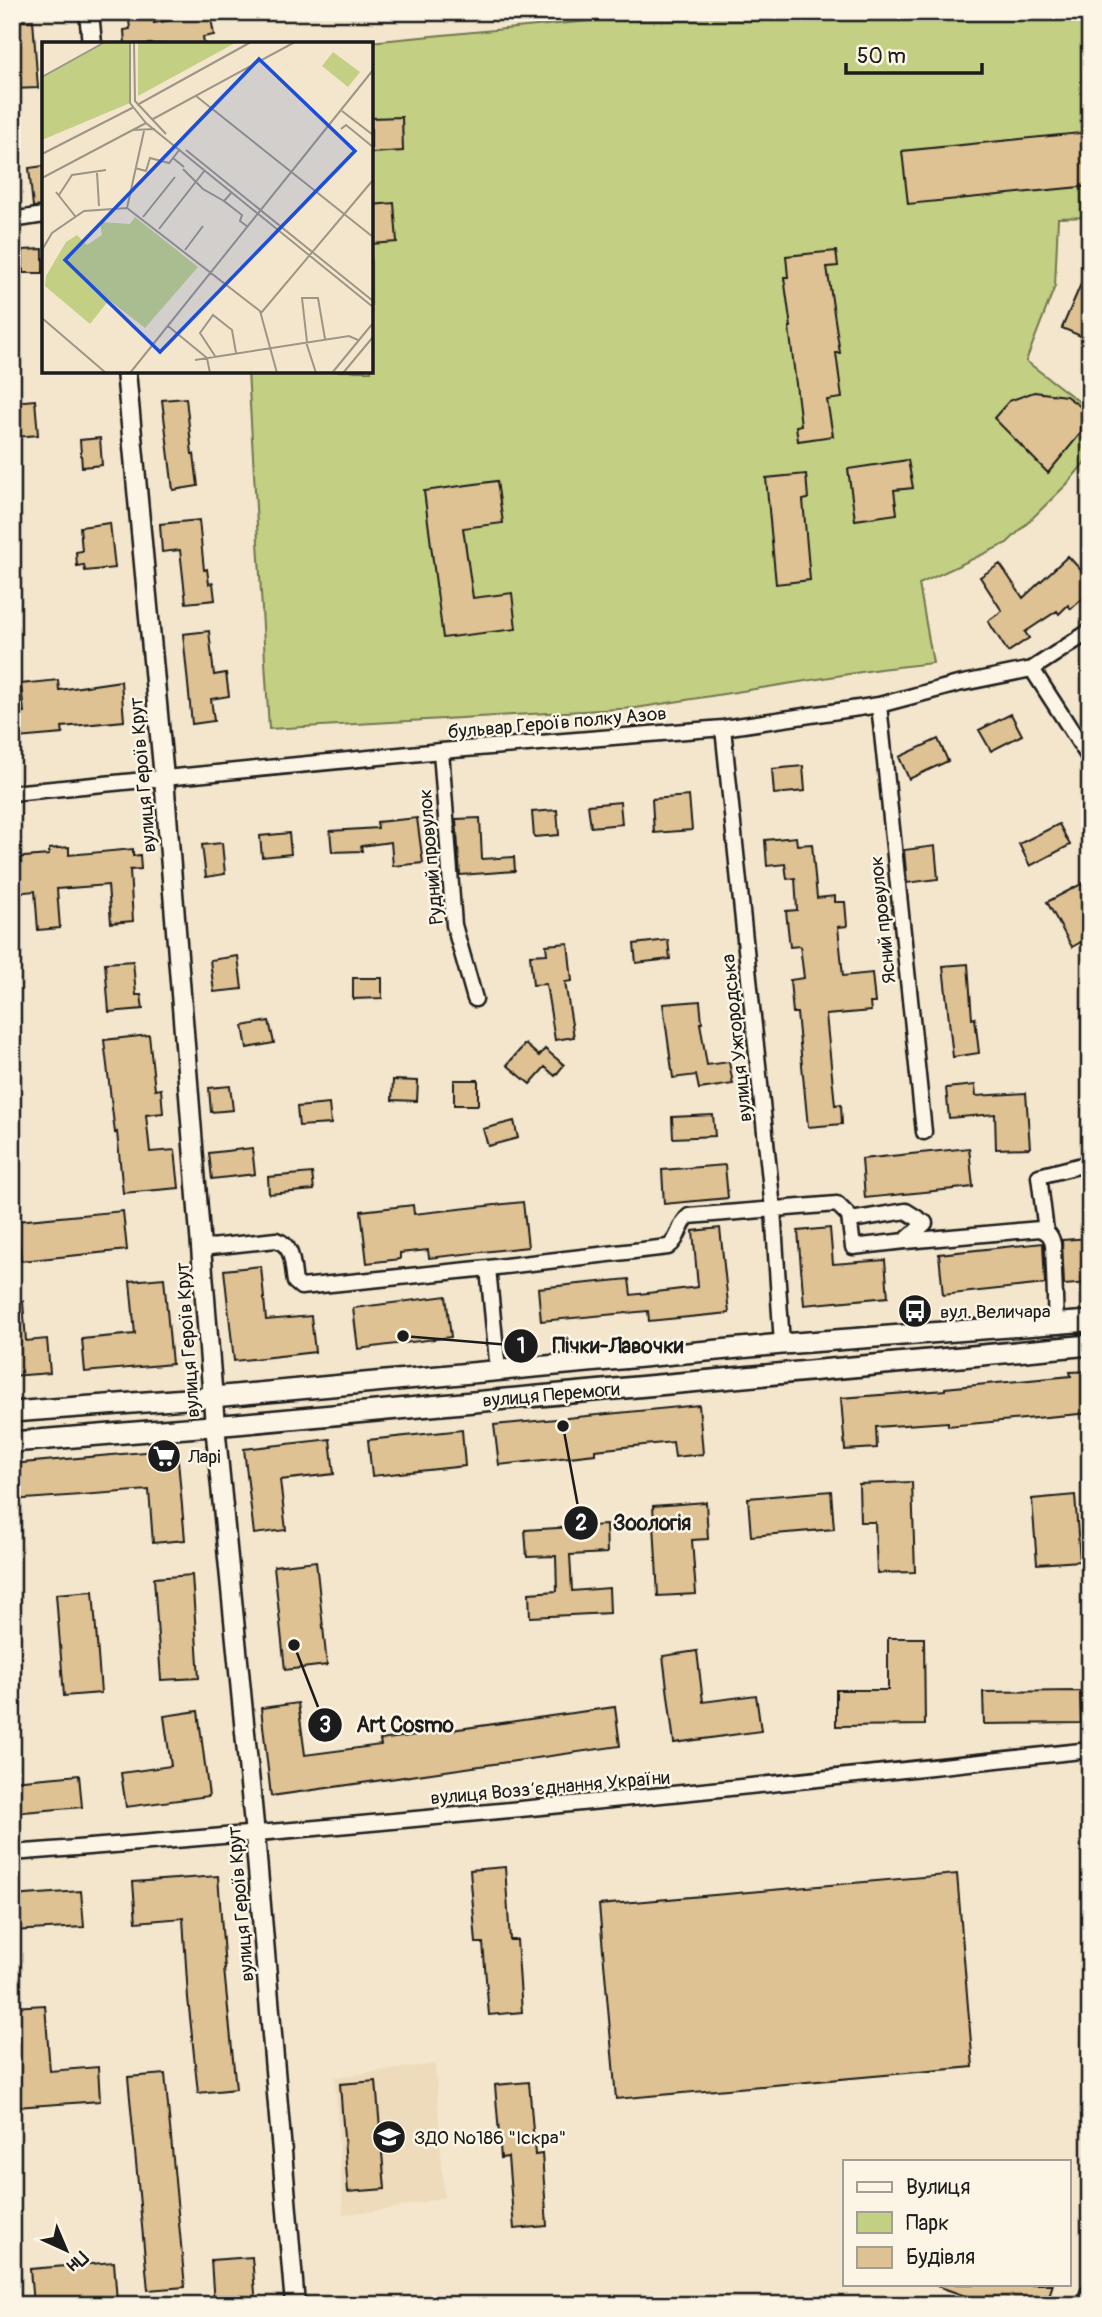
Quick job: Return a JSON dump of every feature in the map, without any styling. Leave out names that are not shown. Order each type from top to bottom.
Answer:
[{"type":"main road","name":"вулиця Перемоги","points":[[12,1412],[213,1397],[782,1344],[1090,1321]]},
{"type":"main road","name":"вулиця Перемоги","points":[[12,1442],[215,1426],[1090,1345]]},
{"type":"street","points":[[89,12],[92,42]]},
{"type":"street","points":[[12,220],[42,215]]},
{"type":"street","name":"вулиця Героїв Крут","points":[[126,373],[164,778],[215,1426],[255,1835],[295,2305]]},
{"type":"street","name":"бульвар Героїв полку Азов","points":[[12,793],[441,751],[723,728],[879,705],[958,684],[1032,670],[1090,631]]},
{"type":"street","points":[[1032,670],[1090,759]]},
{"type":"street","name":"Ясний провулок","points":[[879,705],[924,1132]]},
{"type":"street","name":"вулиця Ужгородська","points":[[723,728],[773,1209],[782,1344]]},
{"type":"street","name":"Рудний провулок","points":[[441,751],[454,925],[475,999]]},
{"type":"street","points":[[1046,1231],[1039,1176],[1090,1163]]},
{"type":"street","points":[[201,1248],[276,1240],[283,1242],[289,1248],[295,1282],[301,1287],[668,1247],[674,1243],[683,1221],[689,1216],[837,1203],[850,1220],[853,1247],[1040,1229],[1046,1231],[1053,1244],[1056,1324]]},
{"type":"street","points":[[850,1220],[906,1211],[925,1223],[905,1241]]},
{"type":"street","points":[[488,1268],[498,1371]]},
{"type":"street","name":"вулиця Воззʼєднання України","points":[[12,1853],[255,1835],[1090,1750]]},
{"type":"street","points":[[1086,2305],[1090,2294]]},
{"type":"shaded area","name":"ЗДО №186 \"Іскра\"","points":[[435,2064],[444,2197],[391,2209],[343,2214],[335,2077]]},
{"type":"green space","points":[[608,12],[1090,12],[1090,217],[1058,218],[1055,286],[1026,361],[1090,410],[1090,456],[1067,484],[1007,543],[919,584],[933,663],[636,708],[269,729],[248,373],[373,373],[373,42],[369,42],[609,19]]},
{"type":"building","points":[[128,12],[153,12],[154,23],[210,13],[214,35],[203,37],[204,42],[125,42],[124,30],[130,29]]},
{"type":"building","points":[[33,20],[38,88],[12,89],[12,21]]},
{"type":"building","points":[[402,117],[403,151],[373,153],[373,118]]},
{"type":"building","points":[[1090,132],[1090,186],[908,204],[902,151]]},
{"type":"building","points":[[42,166],[42,206],[33,207],[29,168]]},
{"type":"building","points":[[394,203],[397,242],[373,244],[373,205]]},
{"type":"building","points":[[42,249],[42,273],[23,273],[23,250]]},
{"type":"building","points":[[836,251],[838,266],[827,267],[840,353],[836,353],[842,398],[827,400],[833,436],[798,441],[796,426],[801,425],[784,277],[788,277],[786,256]]},
{"type":"building","points":[[1090,263],[1090,340],[1062,328]]},
{"type":"building","points":[[1034,392],[1066,396],[1081,407],[1081,433],[1048,473],[994,418],[1009,401]]},
{"type":"building","points":[[186,398],[198,486],[173,490],[162,400]]},
{"type":"building","points":[[35,400],[38,435],[16,437],[13,402]]},
{"type":"building","points":[[100,438],[102,465],[82,467],[80,440]]},
{"type":"building","points":[[908,460],[913,488],[894,490],[897,514],[855,520],[848,469]]},
{"type":"building","points":[[806,474],[808,499],[803,500],[810,580],[776,584],[766,478]]},
{"type":"building","points":[[497,481],[503,523],[463,528],[473,598],[512,593],[516,629],[443,638],[424,491]]},
{"type":"building","points":[[199,520],[204,570],[207,569],[209,584],[213,583],[215,600],[186,603],[180,550],[162,552],[160,524]]},
{"type":"building","points":[[110,523],[115,568],[85,571],[84,565],[77,566],[76,552],[82,551],[80,527]]},
{"type":"building","points":[[1068,556],[1090,580],[1090,592],[1071,609],[1068,605],[1059,614],[1057,611],[1025,632],[1029,638],[1008,652],[988,621],[1002,611],[980,577],[1000,564],[1023,598]]},
{"type":"building","points":[[209,631],[214,675],[226,673],[229,696],[211,699],[214,721],[192,724],[183,634]]},
{"type":"building","points":[[58,680],[59,690],[121,681],[124,721],[62,727],[63,734],[17,738],[15,713],[24,712],[21,684]]},
{"type":"building","points":[[1011,714],[1022,735],[991,751],[979,730]]},
{"type":"building","points":[[938,739],[948,761],[909,779],[899,757]]},
{"type":"building","points":[[803,766],[805,791],[774,794],[772,769]]},
{"type":"building","points":[[689,796],[692,830],[654,833],[652,799]]},
{"type":"building","points":[[620,802],[622,824],[591,827],[588,805]]},
{"type":"building","points":[[557,810],[559,835],[534,837],[532,812]]},
{"type":"building","points":[[417,818],[423,863],[393,866],[391,842],[361,846],[362,851],[332,852],[330,831],[378,828],[377,822]]},
{"type":"building","points":[[480,818],[482,859],[514,857],[515,871],[460,875],[456,819]]},
{"type":"building","points":[[1059,824],[1070,845],[1030,866],[1019,844]]},
{"type":"building","points":[[289,833],[291,854],[262,857],[260,836]]},
{"type":"building","points":[[796,837],[797,845],[812,844],[817,898],[835,896],[835,902],[845,902],[847,926],[838,927],[843,976],[872,973],[875,1003],[870,1003],[871,1011],[826,1015],[835,1105],[841,1104],[842,1124],[808,1127],[797,1013],[793,1013],[790,980],[804,978],[800,946],[790,947],[786,911],[797,910],[795,878],[787,879],[785,864],[767,866],[765,840]]},
{"type":"building","points":[[222,843],[225,874],[206,877],[202,845]]},
{"type":"building","points":[[935,846],[938,879],[907,883],[904,850]]},
{"type":"building","points":[[69,847],[69,855],[133,849],[133,856],[140,855],[141,869],[130,870],[133,921],[111,923],[108,885],[57,889],[60,928],[38,930],[35,891],[13,893],[12,858],[49,855],[49,849]]},
{"type":"building","points":[[1083,883],[1090,894],[1090,937],[1072,947],[1047,902]]},
{"type":"building","points":[[668,940],[670,959],[636,963],[634,944]]},
{"type":"building","points":[[568,943],[572,981],[565,982],[574,1037],[555,1040],[546,984],[533,985],[530,955],[547,954],[546,945]]},
{"type":"building","points":[[238,956],[242,989],[214,992],[210,960]]},
{"type":"building","points":[[133,961],[136,995],[141,995],[143,1009],[109,1012],[105,963]]},
{"type":"building","points":[[968,964],[972,1019],[975,1018],[979,1053],[953,1057],[943,966]]},
{"type":"building","points":[[353,978],[382,978],[382,998],[353,999]]},
{"type":"building","points":[[700,1001],[700,1023],[707,1065],[729,1062],[733,1084],[699,1089],[696,1075],[673,1078],[663,1004]]},
{"type":"building","points":[[269,1021],[274,1043],[247,1048],[243,1026]]},
{"type":"building","points":[[149,1035],[155,1090],[161,1089],[163,1113],[146,1115],[150,1152],[175,1150],[179,1188],[123,1193],[104,1040]]},
{"type":"building","points":[[525,1044],[539,1056],[545,1049],[564,1065],[555,1076],[545,1067],[530,1084],[507,1065]]},
{"type":"building","points":[[393,1080],[418,1081],[417,1101],[392,1100]]},
{"type":"building","points":[[454,1080],[478,1080],[478,1105],[454,1105]]},
{"type":"building","points":[[975,1085],[976,1096],[1026,1093],[1030,1148],[996,1149],[995,1114],[949,1118],[946,1088]]},
{"type":"building","points":[[230,1086],[233,1110],[211,1112],[209,1088]]},
{"type":"building","points":[[329,1104],[331,1124],[299,1126],[297,1107]]},
{"type":"building","points":[[713,1115],[715,1136],[673,1138],[672,1117]]},
{"type":"building","points":[[514,1121],[518,1138],[488,1146],[483,1129]]},
{"type":"building","points":[[252,1148],[255,1174],[212,1179],[209,1153]]},
{"type":"building","points":[[969,1148],[973,1187],[865,1198],[862,1159]]},
{"type":"building","points":[[725,1165],[728,1198],[664,1204],[662,1170]]},
{"type":"building","points":[[312,1173],[314,1190],[269,1194],[268,1177]]},
{"type":"building","points":[[523,1202],[528,1247],[429,1258],[428,1250],[400,1253],[400,1259],[367,1263],[361,1211],[413,1205],[414,1214]]},
{"type":"building","points":[[123,1211],[127,1250],[21,1261],[17,1221]]},
{"type":"building","points":[[720,1228],[729,1313],[649,1321],[648,1311],[541,1321],[538,1288],[629,1279],[631,1295],[698,1287],[693,1231]]},
{"type":"building","points":[[830,1228],[833,1264],[885,1260],[888,1297],[804,1305],[798,1231]]},
{"type":"building","points":[[1090,1238],[1090,1283],[1064,1285],[1062,1240]]},
{"type":"building","points":[[1043,1243],[1045,1284],[943,1295],[939,1254]]},
{"type":"building","points":[[261,1266],[266,1320],[311,1316],[315,1352],[234,1361],[224,1270]]},
{"type":"building","points":[[164,1278],[172,1364],[85,1372],[82,1339],[135,1334],[130,1281]]},
{"type":"building","points":[[446,1296],[451,1337],[358,1349],[353,1308]]},
{"type":"building","points":[[23,1301],[26,1341],[47,1339],[50,1373],[12,1376],[12,1302]]},
{"type":"building","points":[[1090,1371],[1090,1413],[948,1426],[948,1422],[876,1427],[877,1448],[845,1450],[841,1398],[945,1390],[1071,1376],[1070,1372]]},
{"type":"building","points":[[699,1405],[703,1454],[675,1457],[673,1442],[595,1450],[595,1454],[499,1465],[494,1425]]},
{"type":"building","points":[[462,1430],[465,1466],[372,1476],[368,1440]]},
{"type":"building","points":[[330,1439],[334,1474],[280,1480],[286,1530],[254,1534],[244,1449]]},
{"type":"building","points":[[177,1449],[185,1540],[153,1543],[149,1490],[12,1500],[12,1464]]},
{"type":"building","points":[[912,1482],[915,1572],[877,1573],[875,1522],[860,1522],[859,1484]]},
{"type":"building","points":[[831,1491],[834,1529],[751,1536],[748,1498]]},
{"type":"building","points":[[1075,1495],[1080,1561],[1037,1564],[1032,1499]]},
{"type":"building","points":[[706,1502],[708,1539],[692,1540],[696,1594],[658,1596],[653,1506]]},
{"type":"building","points":[[606,1525],[607,1553],[570,1555],[572,1591],[609,1588],[610,1613],[530,1617],[529,1593],[557,1591],[556,1556],[527,1557],[525,1530]]},
{"type":"building","points":[[316,1561],[327,1665],[285,1670],[274,1566]]},
{"type":"building","points":[[192,1575],[199,1678],[161,1680],[154,1578]]},
{"type":"building","points":[[93,1591],[101,1693],[64,1696],[56,1594]]},
{"type":"building","points":[[888,1638],[924,1638],[925,1725],[836,1726],[836,1690],[888,1690]]},
{"type":"building","points":[[697,1651],[703,1702],[756,1695],[761,1731],[674,1743],[663,1656]]},
{"type":"building","points":[[1080,1691],[1081,1723],[984,1724],[983,1692]]},
{"type":"building","points":[[298,1703],[305,1755],[381,1745],[380,1740],[615,1707],[620,1746],[271,1796],[261,1708]]},
{"type":"building","points":[[198,1711],[209,1796],[126,1807],[121,1773],[171,1766],[164,1716]]},
{"type":"building","points":[[79,1775],[82,1807],[12,1813],[12,1781]]},
{"type":"building","points":[[505,1867],[510,1940],[517,1940],[522,2012],[489,2015],[483,1943],[476,1943],[470,1870]]},
{"type":"building","points":[[957,1874],[973,2067],[616,2099],[599,1905]]},
{"type":"building","points":[[218,1876],[236,2089],[198,2093],[183,1918],[136,1922],[133,1882]]},
{"type":"building","points":[[81,1891],[84,1927],[12,1931],[12,1896]]},
{"type":"building","points":[[45,2005],[50,2071],[98,2067],[100,2101],[16,2107],[12,2064],[12,2007]]},
{"type":"building","points":[[165,2074],[185,2287],[148,2290],[128,2077]]},
{"type":"building","points":[[376,2081],[385,2189],[348,2192],[340,2084]]},
{"type":"building","points":[[529,2082],[535,2155],[542,2154],[547,2226],[514,2229],[508,2157],[501,2158],[495,2085]]},
{"type":"building","points":[[252,2257],[256,2305],[214,2305],[211,2260]]},
{"type":"building","points":[[114,2262],[117,2301],[33,2305],[30,2269]]},
{"type":"building","points":[[937,2286],[1052,2286],[1046,2305],[969,2305],[971,2298]]},
{"type":"place","name":"вул. Величара","points":[[915,1311]]},
{"type":"place","name":"Пічки-Лавочки","points":[[403,1336]]},
{"type":"place","name":"Зоологія","points":[[563,1426]]},
{"type":"place","name":"Ларі","points":[[164,1456]]},
{"type":"place","name":"Art Cosmo","points":[[294,1645]]},
{"type":"place","name":"ЗДО №186 \"Іскра\"","points":[[389,2137]]}]
